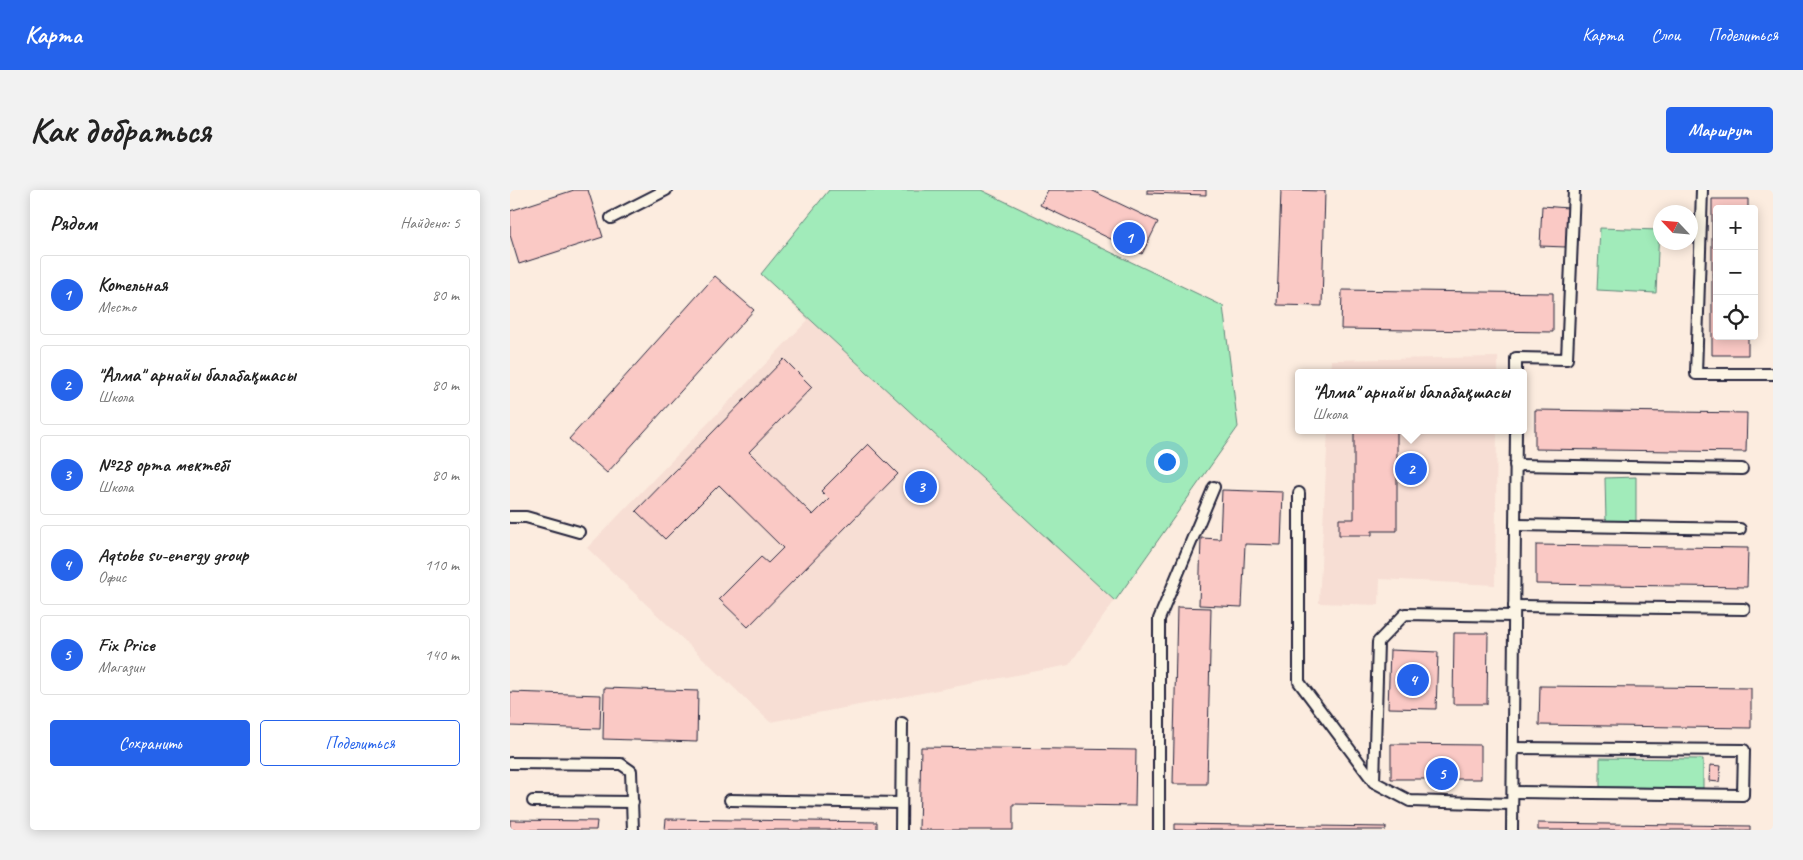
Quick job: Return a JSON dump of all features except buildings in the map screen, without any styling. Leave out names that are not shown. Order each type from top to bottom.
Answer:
[{"type":"lane","points":[[611,218],[666,190]]},
{"type":"lane","points":[[1516,369],[1516,358],[1567,358],[1574,190]]},
{"type":"lane","points":[[1702,190],[1696,374],[1773,374]]},
{"type":"lane","points":[[1512,830],[1516,434]]},
{"type":"lane","points":[[1515,465],[1742,469]]},
{"type":"lane","points":[[1159,830],[1159,619],[1214,487]]},
{"type":"lane","points":[[1299,493],[1298,682],[1374,782],[1410,802],[1512,804]]},
{"type":"lane","points":[[510,517],[526,517],[579,532]]},
{"type":"lane","points":[[1515,525],[1740,529]]},
{"type":"lane","points":[[1374,782],[1378,642],[1405,614],[1744,608]]},
{"type":"lane","points":[[901,830],[902,722]]},
{"type":"lane","points":[[1513,748],[1744,750],[1744,795],[1513,792]]},
{"type":"lane","points":[[510,763],[620,764],[632,771],[633,830]]},
{"type":"lane","points":[[730,800],[901,804]]},
{"type":"lane","points":[[533,802],[633,802]]},
{"type":"shaded area","points":[[829,190],[984,190],[1223,306],[1238,427],[1069,665],[770,722],[587,548],[808,320],[761,274]]},
{"type":"shaded area","points":[[1498,357],[1498,369],[1330,369],[1331,360]]},
{"type":"shaded area","points":[[1328,434],[1497,434],[1495,585],[1380,579],[1379,605],[1319,603]]},
{"type":"green space","points":[[829,190],[981,190],[1223,306],[1238,427],[1115,601],[761,274]]},
{"type":"green space","points":[[1600,228],[1653,230],[1653,250],[1658,250],[1656,293],[1597,290]]},
{"type":"green space","points":[[1636,477],[1636,521],[1606,521],[1605,478]]},
{"type":"green space","points":[[1600,758],[1703,759],[1703,788],[1600,787]]},
{"type":"place","name":"Котельная","points":[[1129,238]]},
{"type":"place","name":"\"Алма\" арнайы балабақшасы","points":[[1411,469]]},
{"type":"place","name":"№28 орта мектебі","points":[[921,487]]},
{"type":"place","name":"Aqtobe su-energy group","points":[[1413,680]]},
{"type":"place","name":"Fix Price","points":[[1442,774]]}]
